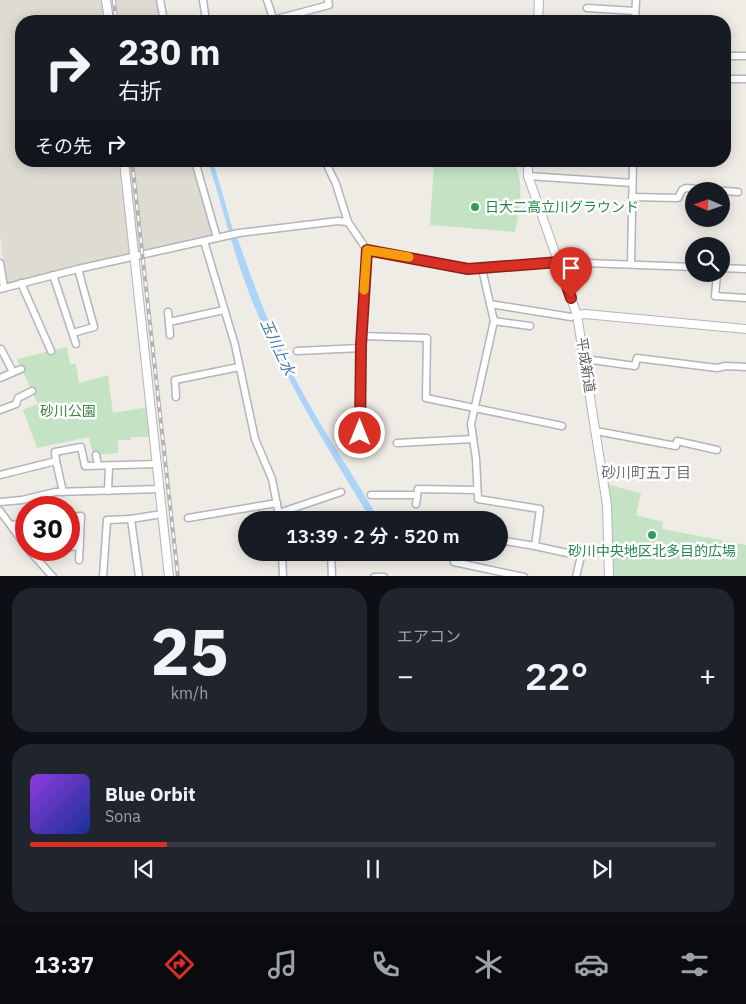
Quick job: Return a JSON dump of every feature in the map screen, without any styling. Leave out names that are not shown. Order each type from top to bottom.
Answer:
[{"type":"street","points":[[106,0],[107,15]]},
{"type":"street","points":[[160,0],[163,15]]},
{"type":"street","points":[[203,0],[205,15]]},
{"type":"street","points":[[267,0],[271,15]]},
{"type":"street","points":[[293,15],[329,5],[328,0]]},
{"type":"street","points":[[538,15],[539,0]]},
{"type":"street","points":[[636,0],[636,15]]},
{"type":"street","points":[[587,8],[636,11]]},
{"type":"street","points":[[731,56],[746,56]]},
{"type":"street","points":[[731,79],[746,79]]},
{"type":"street","points":[[125,167],[169,576]]},
{"type":"street","points":[[197,167],[217,238]]},
{"type":"street","points":[[328,167],[336,184],[348,222],[367,250],[361,348],[360,433]]},
{"type":"street","name":"平成新道","points":[[528,167],[528,176],[578,315],[607,505],[609,576]]},
{"type":"street","points":[[630,264],[633,167]]},
{"type":"street","points":[[528,176],[632,183]]},
{"type":"street","points":[[632,197],[678,198],[682,190],[686,188],[738,192]]},
{"type":"street","points":[[0,263],[2,288],[239,233],[338,220],[348,222]]},
{"type":"street","points":[[204,241],[239,367],[255,439],[272,479],[279,511]]},
{"type":"street","points":[[367,250],[456,267],[482,269],[559,262],[685,267]]},
{"type":"street","points":[[730,268],[746,269]]},
{"type":"street","points":[[73,333],[94,327],[78,269]]},
{"type":"street","points":[[482,269],[494,321],[471,424],[476,459],[478,499],[540,509],[535,546]]},
{"type":"street","points":[[53,275],[76,344]]},
{"type":"street","points":[[716,282],[715,296],[746,298]]},
{"type":"street","points":[[21,283],[51,351]]},
{"type":"street","points":[[490,304],[571,317],[586,314],[746,330]]},
{"type":"street","points":[[169,322],[224,310]]},
{"type":"street","points":[[168,312],[170,335]]},
{"type":"street","points":[[494,321],[530,326]]},
{"type":"street","points":[[362,336],[427,338],[426,398],[562,426]]},
{"type":"street","points":[[9,345],[1,349],[13,372]]},
{"type":"street","points":[[297,350],[361,348]]},
{"type":"street","points":[[584,359],[635,366],[637,358],[717,368],[726,366],[746,367]]},
{"type":"street","points":[[176,397],[175,380],[239,367]]},
{"type":"street","points":[[0,378],[21,368]]},
{"type":"street","points":[[0,410],[16,404],[18,398],[32,391]]},
{"type":"street","points":[[596,431],[676,446],[677,441],[717,450]]},
{"type":"street","points":[[397,443],[473,439]]},
{"type":"street","points":[[63,492],[55,452],[81,447],[85,466],[157,464]]},
{"type":"street","points":[[96,454],[98,465]]},
{"type":"street","points":[[0,475],[56,462]]},
{"type":"street","points":[[108,491],[109,466]]},
{"type":"street","points":[[0,502],[63,492],[160,489]]},
{"type":"street","points":[[416,504],[418,489],[477,490]]},
{"type":"street","points":[[293,511],[341,492]]},
{"type":"street","points":[[371,495],[417,496]]},
{"type":"street","points":[[188,518],[277,503]]},
{"type":"street","points":[[0,511],[15,531]]},
{"type":"street","points":[[112,576],[103,576],[107,520],[131,519],[162,514]]},
{"type":"street","points":[[80,516],[82,516],[80,546]]},
{"type":"street","points":[[131,519],[139,576]]},
{"type":"street","points":[[11,525],[15,524]]},
{"type":"street","points":[[508,542],[580,556],[576,576]]},
{"type":"street","points":[[39,561],[53,576]]},
{"type":"street","points":[[282,561],[283,576]]},
{"type":"street","points":[[330,561],[332,576]]},
{"type":"street","points":[[454,562],[524,576]]},
{"type":"street","points":[[374,576],[384,576]]},
{"type":"shaded area","points":[[0,0],[157,0],[160,15],[15,15],[15,167],[195,167],[216,235],[6,284],[0,234]]},
{"type":"green space","name":"日大二高立川グラウンド","points":[[434,167],[516,167],[520,187],[520,205],[515,232],[430,225]]},
{"type":"green space","name":"砂川公園","points":[[67,347],[70,364],[76,364],[79,383],[108,375],[113,413],[148,407],[152,437],[131,437],[131,440],[118,440],[118,453],[93,455],[89,437],[37,448],[23,410],[38,404],[17,359]]},
{"type":"green space","name":"砂川中央地区北多目的広場","points":[[609,485],[641,493],[636,515],[663,522],[662,529],[746,545],[746,576],[612,576],[613,541]]},
{"type":"water","name":"玉川上水","points":[[210,167],[215,167],[233,230],[287,362],[316,417],[374,511],[366,511],[314,423],[274,350],[246,284],[232,244]]},
{"type":"railway","points":[[114,0],[115,15]]},
{"type":"railway","points":[[133,167],[178,576]]},
{"type":"slow traffic","points":[[364,290],[367,250],[409,257]]},
{"type":"place","name":"日大二高立川グラウンド","points":[[475,207]]},
{"type":"place","name":"砂川中央地区北多目的広場","points":[[652,535]]},
{"type":"district","name":"砂川町五丁目","points":[[646,472]]},
{"type":"route","points":[[360,433],[361,345],[367,250],[468,269],[559,262],[571,298]]}]
